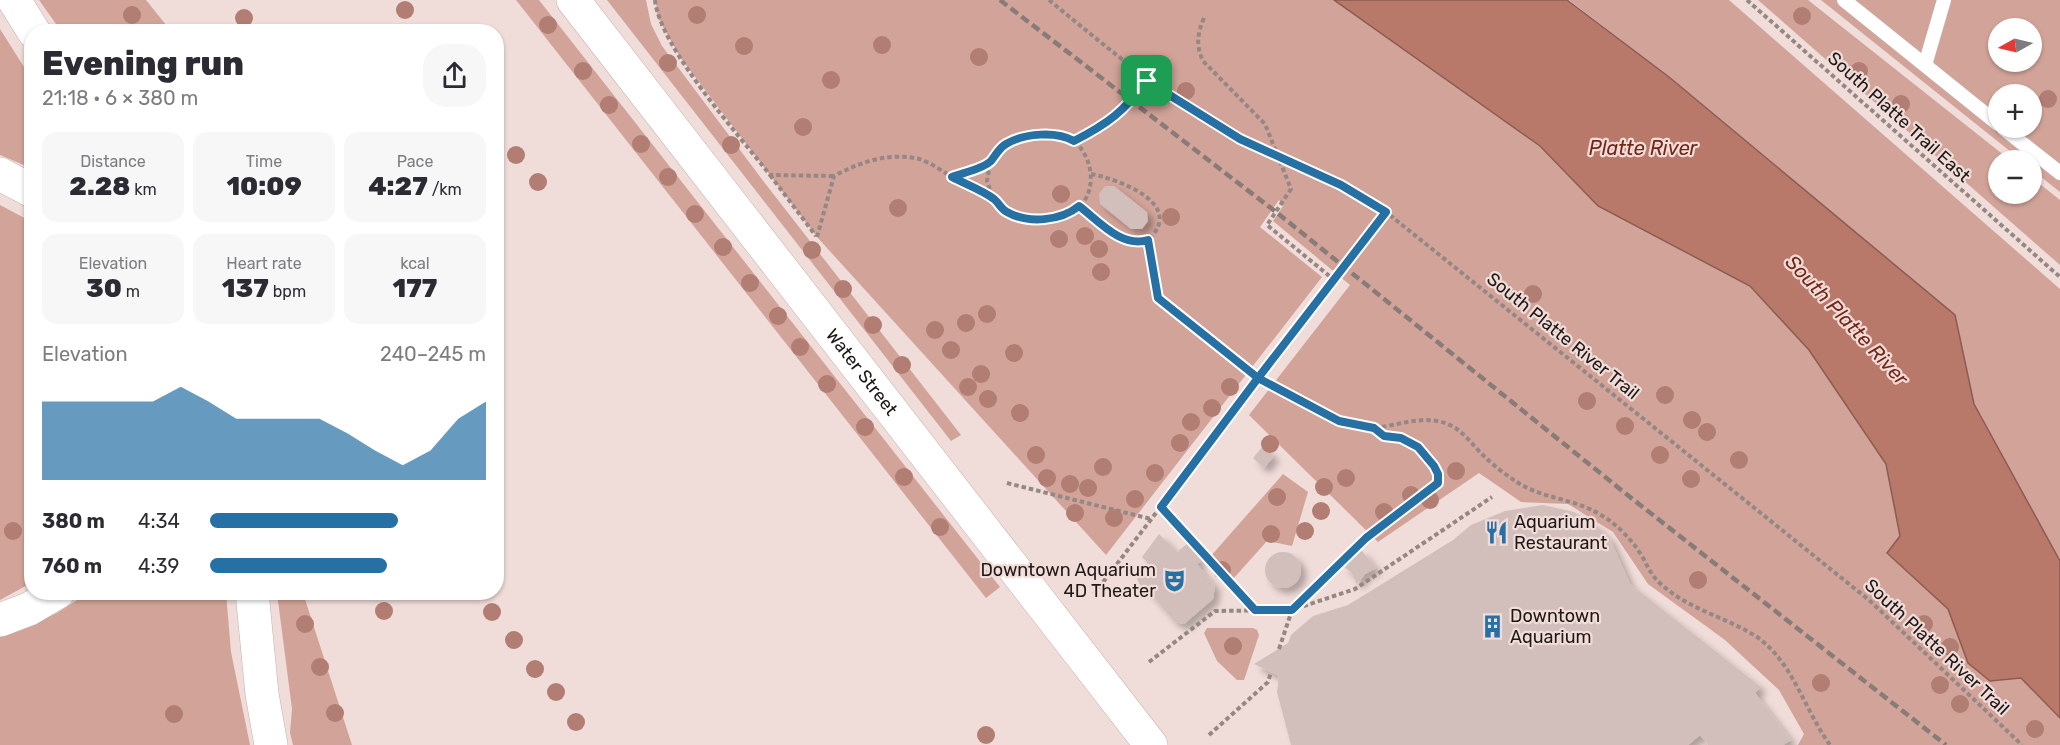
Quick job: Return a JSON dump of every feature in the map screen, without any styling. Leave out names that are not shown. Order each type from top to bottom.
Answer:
[{"type":"main road","points":[[14,0],[29,24]]},
{"type":"main road","name":"Water Street","points":[[573,0],[1151,745]]},
{"type":"main road","points":[[0,174],[24,187]]},
{"type":"main road","points":[[0,620],[29,609],[44,600]]},
{"type":"main road","points":[[253,600],[262,694],[271,745]]},
{"type":"lane","points":[[1844,0],[1988,116]]},
{"type":"lane","points":[[1925,65],[1944,0]]},
{"type":"lane","points":[[2016,138],[2060,173]]},
{"type":"path","points":[[655,0],[657,16],[680,57],[817,237],[834,177]]},
{"type":"path","name":"South Platte River Trail","points":[[1049,0],[1147,81],[1240,139],[1341,185],[1386,212],[1869,600],[2022,745]]},
{"type":"path","name":"South Platte Trail East","points":[[1747,0],[2060,277]]},
{"type":"path","points":[[1204,18],[1197,48],[1203,62],[1265,124],[1291,189],[1267,225],[1333,279]]},
{"type":"path","points":[[1074,141],[1108,124],[1131,102],[1147,81]]},
{"type":"path","points":[[770,175],[834,177],[855,165],[891,156],[921,159],[994,199],[1007,212],[1024,217],[1052,219],[1070,213],[1088,194],[1092,174],[1085,154],[1074,141],[1060,134],[1014,140],[1000,148],[990,162],[987,180],[994,199]]},
{"type":"path","points":[[952,177],[990,162]]},
{"type":"path","points":[[1079,206],[1125,241],[1139,243],[1148,240],[1159,225],[1158,210],[1154,203],[1130,185],[1092,174]]},
{"type":"path","points":[[1094,594],[1386,212]]},
{"type":"path","points":[[1148,240],[1158,298],[1258,378],[1339,421],[1374,428],[1383,428],[1414,419],[1433,420],[1452,426],[1465,435],[1485,458],[1518,483],[1536,492],[1576,502],[1601,515],[1627,535],[1654,578],[1671,593],[1701,612],[1734,624],[1758,638],[1772,651],[1789,672],[1830,745]]},
{"type":"path","points":[[1279,649],[1292,610],[1366,538],[1438,483],[1438,474],[1434,466],[1418,447],[1401,438],[1384,436],[1374,428]]},
{"type":"path","points":[[1007,483],[1151,519]]},
{"type":"path","points":[[1149,662],[1215,611],[1292,610],[1355,589],[1492,497]]},
{"type":"path","points":[[1161,507],[1255,610]]},
{"type":"path","points":[[1209,735],[1268,682],[1271,672]]},
{"type":"shaded area","points":[[39,0],[146,0],[165,24],[56,24]]},
{"type":"shaded area","points":[[516,0],[539,0],[1000,587],[986,598]]},
{"type":"shaded area","points":[[607,0],[646,0],[651,24],[662,46],[764,182],[961,435],[951,441]]},
{"type":"shaded area","points":[[656,0],[1334,0],[1540,146],[1598,206],[1750,286],[1809,350],[1886,464],[1900,536],[1887,553],[1948,609],[1968,663],[1990,681],[2021,678],[2060,718],[2060,745],[1798,745],[1804,734],[1779,690],[1725,640],[1648,584],[1613,532],[1568,504],[1521,502],[1479,473],[1378,542],[1249,415],[1350,285],[1273,221],[1283,206],[1279,200],[1260,227],[1322,277],[1106,555],[817,237],[680,57],[657,16]]},
{"type":"shaded area","points":[[1569,0],[1729,0],[2060,289],[2060,561],[1974,404],[1955,315],[1669,77]]},
{"type":"shaded area","points":[[1758,0],[1808,0],[1997,150],[1988,150],[1988,202]]},
{"type":"shaded area","points":[[1821,0],[2060,0],[2060,192],[2042,178],[2042,150],[2008,150],[1994,138],[2042,138],[2042,84],[1988,84],[1988,134]]},
{"type":"shaded area","points":[[0,29],[24,67],[24,165],[0,155]]},
{"type":"shaded area","points":[[2042,186],[2060,200],[2060,265],[1990,204],[2042,204]]},
{"type":"shaded area","points":[[0,205],[24,218],[24,587],[0,600]]},
{"type":"shaded area","points":[[1283,474],[1308,492],[1292,546],[1267,541],[1233,579],[1210,557]]},
{"type":"shaded area","points":[[77,600],[227,600],[231,652],[250,745],[0,745],[0,636],[57,613]]},
{"type":"shaded area","points":[[278,600],[305,600],[352,745],[293,745],[290,733],[292,709]]},
{"type":"shaded area","points":[[1207,628],[1253,628],[1257,630],[1259,635],[1244,680],[1237,680],[1217,661],[1204,633]]},
{"type":"water","name":"Platte River","points":[[1334,0],[1567,0],[1669,77],[1955,315],[1974,404],[2060,561],[2060,718],[2021,678],[1990,681],[1968,663],[1948,609],[1887,553],[1900,536],[1886,464],[1809,350],[1750,286],[1598,206],[1540,146]]},
{"type":"building","points":[[1105,186],[1114,186],[1147,212],[1148,221],[1142,229],[1131,229],[1100,204],[1099,194]]},
{"type":"building","points":[[1263,446],[1274,456],[1264,468],[1253,458]]},
{"type":"building","name":"Downtown Aquarium","points":[[1543,505],[1574,512],[1598,527],[1610,539],[1630,584],[1761,687],[1755,693],[1791,740],[1783,745],[1708,745],[1700,735],[1688,745],[1291,745],[1277,692],[1279,676],[1254,664],[1288,643],[1291,635],[1313,616],[1348,605],[1453,540],[1471,525],[1505,511]]},
{"type":"building","name":"Downtown Aquarium 4D Theater","points":[[1159,534],[1177,552],[1187,544],[1201,561],[1197,564],[1215,586],[1213,599],[1184,624],[1175,622],[1137,579],[1140,571],[1151,566],[1142,557]]},
{"type":"building","points":[[1361,550],[1376,568],[1365,574],[1357,584],[1351,572],[1343,566]]},
{"type":"building","points":[[1283,552],[1296,557],[1301,570],[1296,583],[1283,588],[1270,583],[1265,570],[1270,557]]},
{"type":"railway","points":[[1000,0],[1276,212],[1630,497],[1946,745]]},
{"type":"place","name":"Aquarium Restaurant","points":[[1496,532]]},
{"type":"place","name":"Downtown Aquarium 4D Theater","points":[[1174,580]]},
{"type":"place","name":"Downtown Aquarium","points":[[1492,626]]},
{"type":"route","points":[[1147,81],[1131,102],[1108,124],[1074,141],[1060,134],[1014,140],[1000,148],[990,162],[952,177],[994,199],[1007,212],[1015,215],[1052,219],[1070,213],[1079,206],[1125,241],[1139,243],[1148,240],[1158,298],[1258,378],[1161,507],[1255,610],[1292,610],[1366,538],[1438,483],[1438,474],[1434,466],[1418,447],[1401,438],[1384,436],[1374,428],[1359,427],[1339,421],[1258,378],[1386,212],[1341,185],[1240,139],[1147,81]]},
{"type":"water label","name":"South Platte River","points":[[1847,320]]}]
